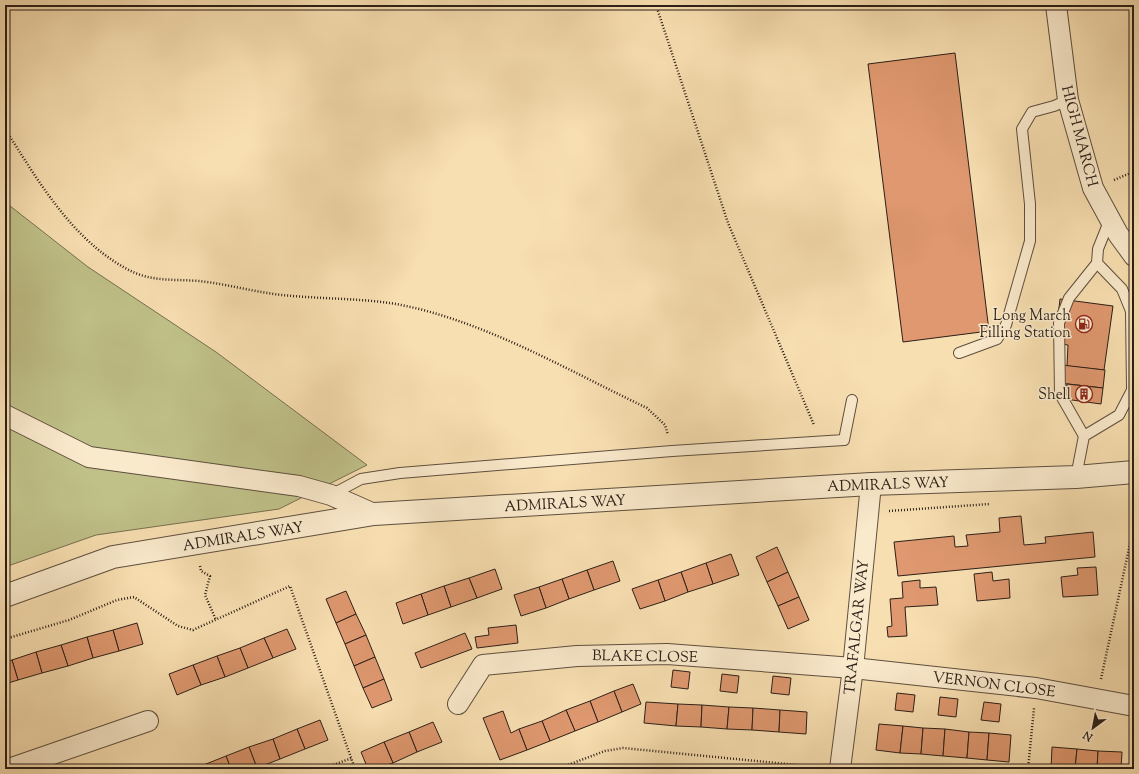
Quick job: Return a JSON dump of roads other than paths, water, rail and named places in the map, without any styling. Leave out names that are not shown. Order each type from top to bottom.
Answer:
[{"type":"street","name":"HIGH MARCH","points":[[1056,5],[1068,100],[1092,188],[1118,234],[1134,256]]},
{"type":"street","points":[[5,416],[89,457],[299,486],[331,495],[374,514]]},
{"type":"street","name":"ADMIRALS WAY","points":[[5,596],[113,557],[374,514],[871,484],[1076,477],[1134,472]]},
{"type":"street","name":"TRAFALGAR WAY","points":[[840,769],[853,668],[871,484]]},
{"type":"street","name":"BLAKE CLOSE","points":[[458,704],[483,665],[577,656],[667,654],[853,668]]},
{"type":"street","name":"VERNON CLOSE","points":[[853,668],[1036,688],[1134,706]]},
{"type":"street","points":[[9,769],[148,721]]},
{"type":"lane","points":[[959,353],[996,339],[1006,326],[1030,241],[1030,204],[1022,128],[1032,112],[1054,106],[1068,100]]},
{"type":"lane","points":[[1076,477],[1084,436],[1060,394],[1059,323],[1069,298],[1097,262],[1098,249],[1110,219]]},
{"type":"lane","points":[[1084,436],[1119,415],[1132,390],[1131,311],[1122,289],[1097,262]]},
{"type":"lane","points":[[331,495],[361,479],[400,473],[672,451],[844,440],[852,400]]},
{"type":"place","name":"Long March Filling Station","points":[[1084,324]]},
{"type":"place","name":"Shell","points":[[1084,394]]}]
